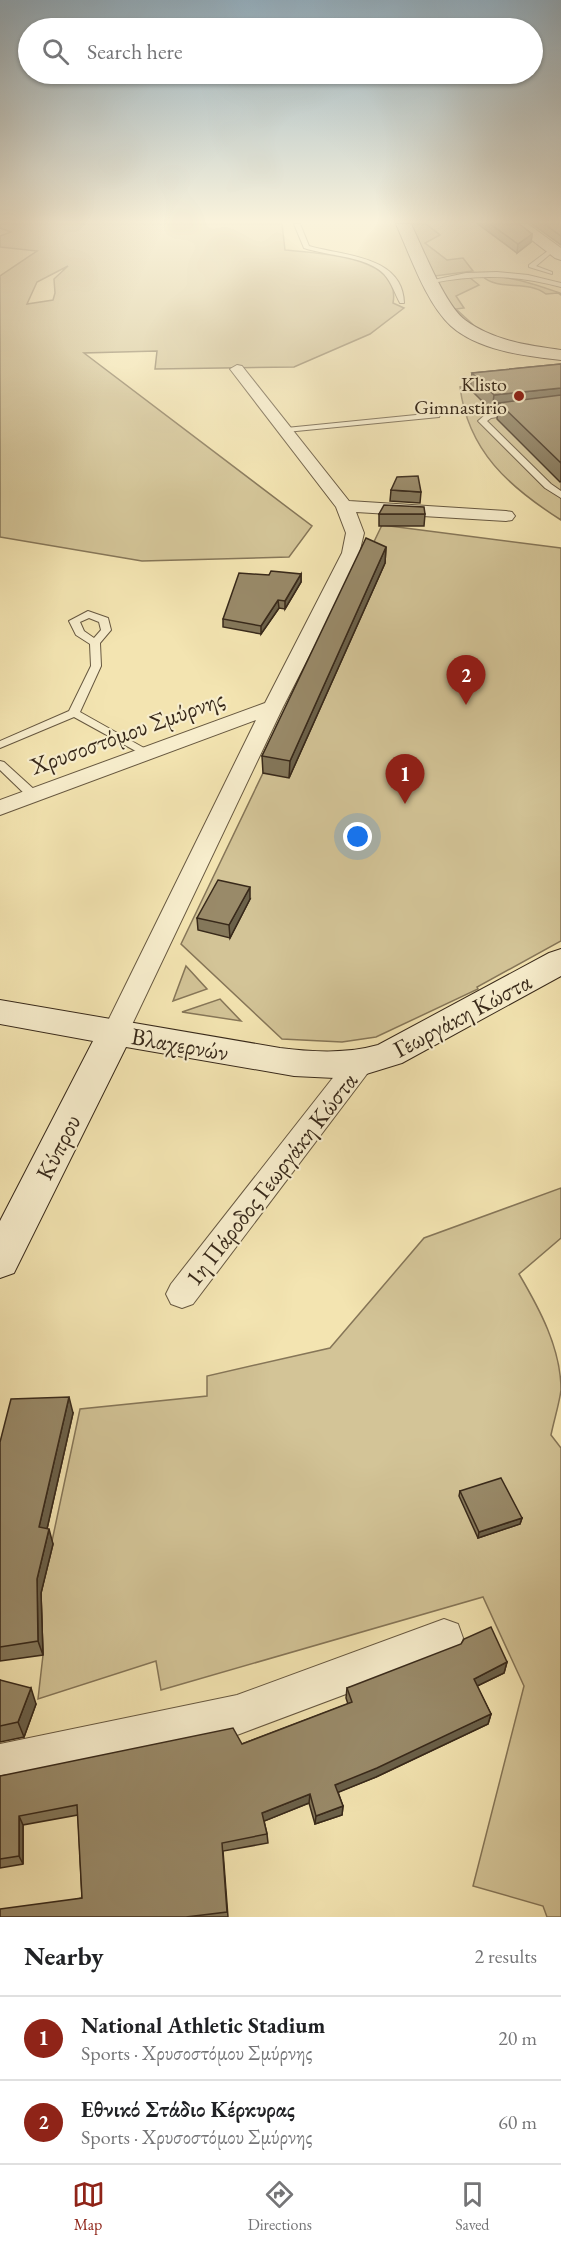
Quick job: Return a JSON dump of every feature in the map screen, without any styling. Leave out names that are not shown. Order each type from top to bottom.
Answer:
[{"type":"main road","points":[[449,313],[474,334],[509,348],[561,355]]},
{"type":"main road","name":"Γεωργάκη Κώστα","points":[[360,1063],[390,1054],[561,961]]},
{"type":"main road","name":"Βλαχερνών","points":[[0,1012],[288,1062],[333,1065],[360,1063]]},
{"type":"main road","name":"Κύπρου","points":[[0,1261],[115,1033]]},
{"type":"street","points":[[115,1033],[273,707],[352,551],[356,533],[354,524],[344,506],[237,369]]},
{"type":"street","points":[[344,506],[506,516]]},
{"type":"street","name":"Χρυσοστόμου Σμύρνης","points":[[0,808],[273,707]]},
{"type":"street","name":"1η Πάροδος Γεωργάκη Κώστα","points":[[182,1294],[360,1063]]},
{"type":"street","points":[[0,1764],[237,1715],[444,1638]]},
{"type":"lane","points":[[528,411],[494,415],[482,421],[548,486],[561,495]]},
{"type":"lane","points":[[286,430],[436,415]]},
{"type":"lane","points":[[0,745],[74,714],[96,666],[95,643]]},
{"type":"lane","points":[[74,714],[147,753]]},
{"type":"lane","points":[[0,764],[33,795]]},
{"type":"shaded area","points":[[0,313],[397,313],[370,334],[294,367],[155,369],[157,351],[84,353],[312,526],[289,557],[142,561],[0,537]]},
{"type":"shaded area","points":[[457,313],[461,313],[481,332],[529,350],[475,331]]},
{"type":"shaded area","points":[[561,374],[561,520],[524,494],[494,465],[472,430],[460,387]]},
{"type":"shaded area","points":[[382,525],[561,548],[561,941],[477,987],[478,989],[376,1037],[342,1042],[282,1039],[181,944]]},
{"type":"shaded area","points":[[186,966],[207,989],[173,1001]]},
{"type":"shaded area","points":[[220,999],[241,1021],[182,1012]]},
{"type":"shaded area","points":[[561,1188],[561,1238],[519,1274],[548,1329],[560,1374],[561,1390],[551,1435],[561,1448],[561,1917],[547,1917],[543,1906],[473,1886],[524,1686],[483,1597],[161,1690],[156,1661],[38,1699],[43,1655],[41,1593],[80,1409],[207,1396],[207,1376],[330,1348],[424,1238]]},
{"type":"building","points":[[561,364],[561,388],[494,395],[472,373]]},
{"type":"building","points":[[561,395],[561,463],[499,403]]},
{"type":"building","points":[[418,476],[421,492],[391,490],[397,477]]},
{"type":"building","points":[[384,505],[424,507],[425,514],[379,514]]},
{"type":"building","points":[[366,538],[386,547],[290,761],[262,756]]},
{"type":"building","points":[[271,571],[301,574],[285,601],[278,600],[261,626],[223,619],[239,573],[269,575]]},
{"type":"building","points":[[218,880],[250,887],[229,925],[197,918]]},
{"type":"building","points":[[69,1397],[39,1527],[49,1529],[37,1579],[38,1641],[0,1647],[0,1442],[11,1399]]},
{"type":"building","points":[[501,1478],[522,1518],[479,1532],[460,1491]]},
{"type":"building","points":[[491,1627],[507,1662],[474,1679],[491,1714],[377,1768],[335,1785],[343,1806],[316,1816],[310,1794],[262,1813],[267,1834],[222,1843],[227,1912],[186,1917],[0,1917],[0,1909],[82,1898],[77,1805],[19,1816],[19,1856],[0,1859],[0,1776],[233,1728],[242,1744],[352,1702],[347,1688],[461,1644],[464,1639]]},
{"type":"building","points":[[0,1680],[31,1688],[18,1722],[0,1726]]},
{"type":"place","name":"Klisto Gimnastirio","points":[[519,396]]},
{"type":"place","name":"Εθνικό Στάδιο Κέρκυρας","points":[[466,705]]},
{"type":"place","name":"National Athletic Stadium","points":[[405,804]]}]
